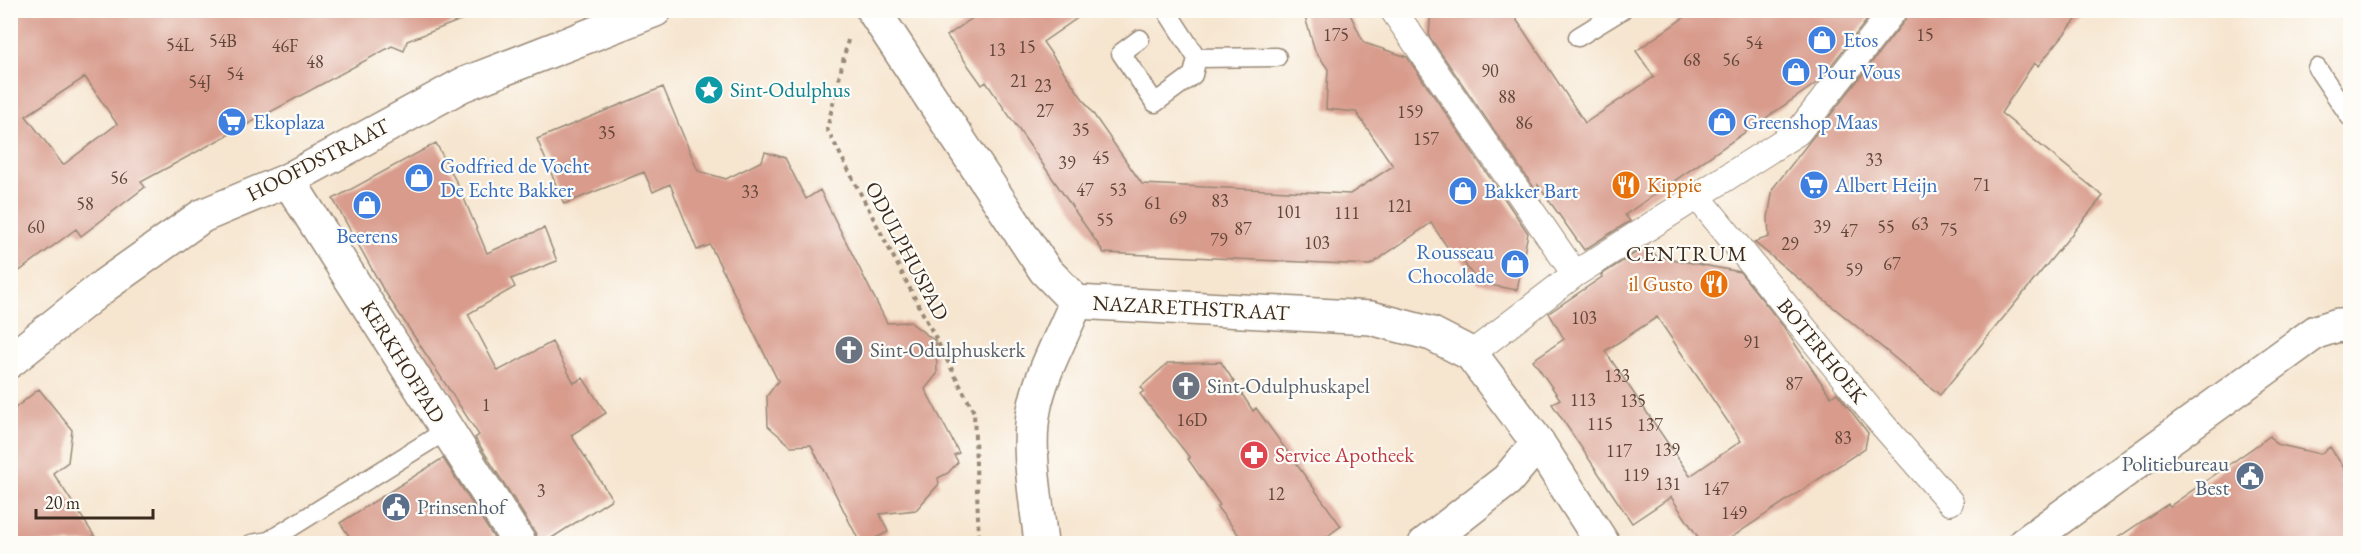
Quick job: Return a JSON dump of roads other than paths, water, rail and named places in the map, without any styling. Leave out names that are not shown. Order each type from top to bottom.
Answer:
[{"type":"street","name":"HOOFDSTRAAT","points":[[10,361],[105,285],[202,216],[288,180],[462,85],[655,10]]},
{"type":"street","points":[[1393,10],[1575,274]]},
{"type":"street","points":[[1471,354],[1575,274],[1798,132],[1894,10]]},
{"type":"street","name":"NAZARETHSTRAAT","points":[[863,20],[1045,270],[1076,302],[1371,318],[1432,334],[1471,354],[1538,443],[1603,543]]},
{"type":"street","name":"KERKHOFPAD","points":[[288,180],[520,543]]},
{"type":"street","name":"BOTERHOEK","points":[[1697,196],[1875,416],[1950,502]]},
{"type":"street","points":[[1041,543],[1032,456],[1034,410],[1047,367],[1076,302]]},
{"type":"street","points":[[2024,543],[2316,332],[2346,320]]},
{"type":"street","points":[[1425,543],[1507,480],[1538,443]]},
{"type":"lane","points":[[1140,39],[1120,53],[1155,103],[1193,75],[1197,57],[1166,10]]},
{"type":"lane","points":[[1578,37],[1622,10]]},
{"type":"lane","points":[[1197,57],[1277,57]]},
{"type":"lane","points":[[2317,68],[2350,117]]},
{"type":"lane","points":[[251,543],[270,541],[447,430]]},
{"type":"place","name":"Etos","points":[[1822,40]]},
{"type":"place","name":"Pour Vous","points":[[1796,72]]},
{"type":"place","name":"Sint-Odulphus","points":[[709,90]]},
{"type":"place","name":"Ekoplaza","points":[[232,122]]},
{"type":"place","name":"Greenshop Maas","points":[[1722,122]]},
{"type":"place","name":"Godfried de Vocht De Echte Bakker","points":[[419,178]]},
{"type":"place","name":"Kippie","points":[[1626,185]]},
{"type":"place","name":"Albert Heijn","points":[[1814,185]]},
{"type":"place","name":"Bakker Bart","points":[[1463,191]]},
{"type":"place","name":"Beerens","points":[[367,205]]},
{"type":"place","name":"Rousseau Chocolade","points":[[1515,264]]},
{"type":"place","name":"il Gusto","points":[[1714,284]]},
{"type":"place","name":"Sint-Odulphuskerk","points":[[849,350]]},
{"type":"place","name":"Sint-Odulphuskapel","points":[[1186,386]]},
{"type":"place","name":"Service Apotheek","points":[[1254,455]]},
{"type":"place","name":"Politiebureau Best","points":[[2250,476]]},
{"type":"place","name":"Prinsenhof","points":[[396,507]]},
{"type":"district","name":"CENTRUM","points":[[1687,253]]}]
